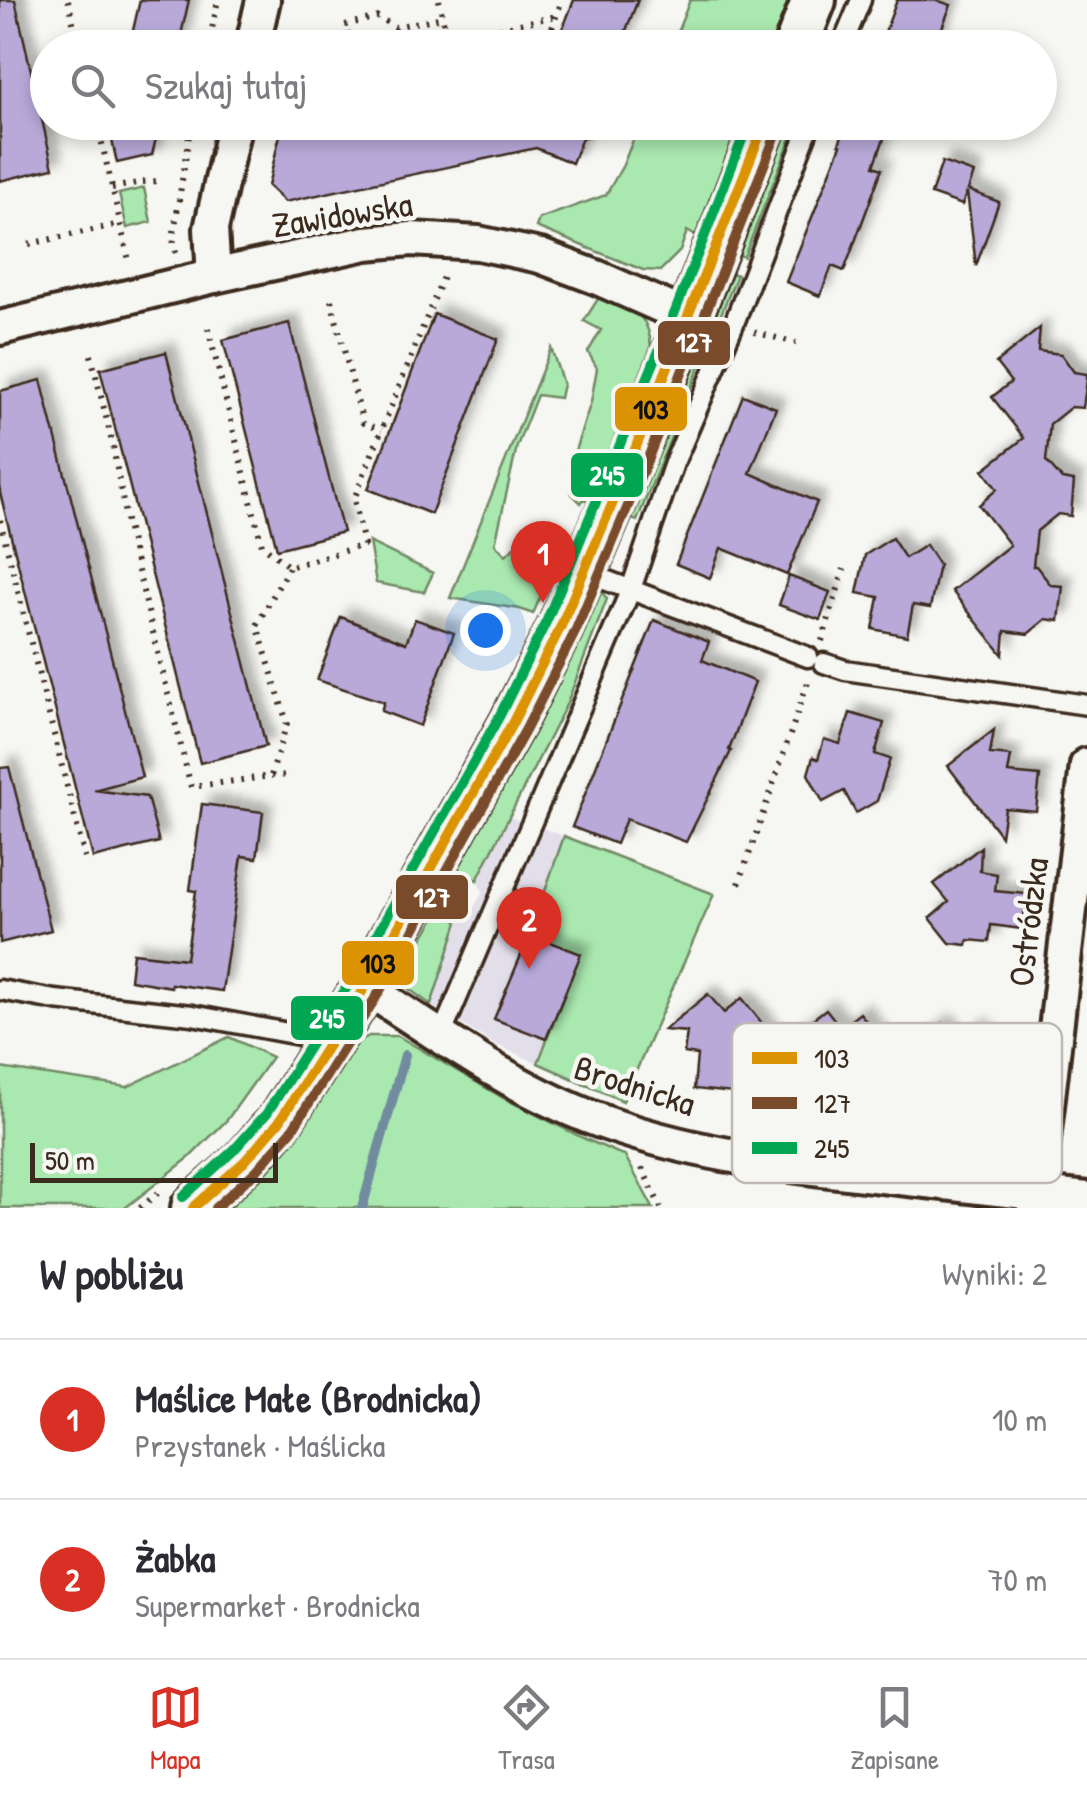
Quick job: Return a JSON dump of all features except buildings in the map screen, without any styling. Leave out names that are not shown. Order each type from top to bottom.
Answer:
[{"type":"street","points":[[256,30],[263,0]]},
{"type":"street","points":[[802,30],[814,0]]},
{"type":"street","points":[[214,276],[211,229],[231,140]]},
{"type":"street","points":[[193,1208],[245,1161],[278,1122],[365,987],[513,722],[560,626],[689,318],[758,140]]},
{"type":"street","name":"Zawidowska","points":[[0,328],[214,276],[366,243],[410,238],[478,243],[540,256],[689,318]]},
{"type":"street","name":"Ostródzka","points":[[1057,1023],[1087,764]]},
{"type":"street","name":"Brodnicka","points":[[365,987],[495,1070],[588,1117],[732,1156]]},
{"type":"street","name":"Brodnicka","points":[[909,1183],[1036,1200],[1087,1199]]},
{"type":"lane","points":[[848,30],[860,0]]},
{"type":"lane","points":[[442,1036],[631,590],[674,463],[733,326],[804,140]]},
{"type":"lane","points":[[582,572],[846,670],[1087,704]]},
{"type":"lane","points":[[0,990],[192,1015],[331,1041]]},
{"type":"path","points":[[68,0],[75,30]]},
{"type":"path","points":[[212,30],[218,0]]},
{"type":"path","points":[[439,0],[445,30]]},
{"type":"path","points":[[551,30],[562,0]]},
{"type":"path","points":[[492,30],[556,16]]},
{"type":"path","points":[[346,30],[345,24],[378,17],[395,27],[442,17]]},
{"type":"path","points":[[100,140],[131,266]]},
{"type":"path","points":[[179,264],[173,239],[188,140]]},
{"type":"path","points":[[112,188],[160,180]]},
{"type":"path","points":[[29,244],[120,224]]},
{"type":"path","points":[[271,776],[288,723],[257,625],[289,567],[364,545],[354,500],[443,277],[454,277]]},
{"type":"path","points":[[331,300],[363,423],[382,430]]},
{"type":"path","points":[[733,326],[796,343]]},
{"type":"path","points":[[208,328],[262,545],[289,567]]},
{"type":"path","points":[[91,354],[191,787],[292,774]]},
{"type":"path","points":[[0,520],[85,858]]},
{"type":"path","points":[[822,642],[844,569]]},
{"type":"path","points":[[739,884],[810,678]]},
{"type":"shaded area","points":[[510,817],[564,836],[530,934],[581,954],[538,1063],[492,1043],[431,1005],[458,922],[470,914],[483,892],[477,880]]},
{"type":"green space","points":[[690,0],[792,0],[780,30],[678,30]]},
{"type":"green space","points":[[633,140],[736,140],[696,236],[687,231],[680,251],[660,271],[643,270],[536,227],[539,219],[606,195]]},
{"type":"green space","points":[[770,140],[790,140],[744,257],[726,250]]},
{"type":"green space","points":[[144,188],[151,222],[127,228],[119,194]]},
{"type":"green space","points":[[719,268],[737,275],[637,521],[619,514]]},
{"type":"green space","points":[[601,294],[642,319],[651,349],[591,502],[584,499],[581,503],[572,494],[569,469],[591,402],[597,368],[588,352],[601,330],[584,321]]},
{"type":"green space","points":[[551,348],[563,384],[560,398],[537,395],[517,446],[495,544],[506,555],[526,534],[564,542],[533,614],[450,598]]},
{"type":"green space","points":[[369,542],[433,573],[424,592],[376,583]]},
{"type":"green space","points":[[601,591],[607,599],[567,703],[477,880],[452,868],[583,605]]},
{"type":"green space","points":[[564,836],[714,894],[623,1101],[538,1063],[580,955],[530,934]]},
{"type":"green space","points":[[440,909],[458,922],[431,1005],[405,986],[402,969]]},
{"type":"green space","points":[[369,1036],[398,1036],[503,1098],[625,1156],[653,1208],[213,1208],[337,1053]]},
{"type":"green space","points":[[229,1037],[272,1057],[227,1120],[190,1157],[125,1208],[0,1208],[0,1068],[127,1087]]},
{"type":"waterway","points":[[362,1208],[405,1055]]},
{"type":"transit line","name":"245","points":[[183,1197],[267,1113],[352,979],[500,715],[547,620],[742,140]]},
{"type":"transit line","name":"103","points":[[193,1208],[245,1161],[279,1122],[365,987],[513,722],[561,626],[758,140]]},
{"type":"transit line","name":"127","points":[[215,1208],[256,1171],[292,1130],[378,994],[526,729],[575,632],[774,140]]},
{"type":"place","name":"Maślice Małe (Brodnicka)","points":[[543,603]]},
{"type":"place","name":"Żabka","points":[[529,969]]}]
